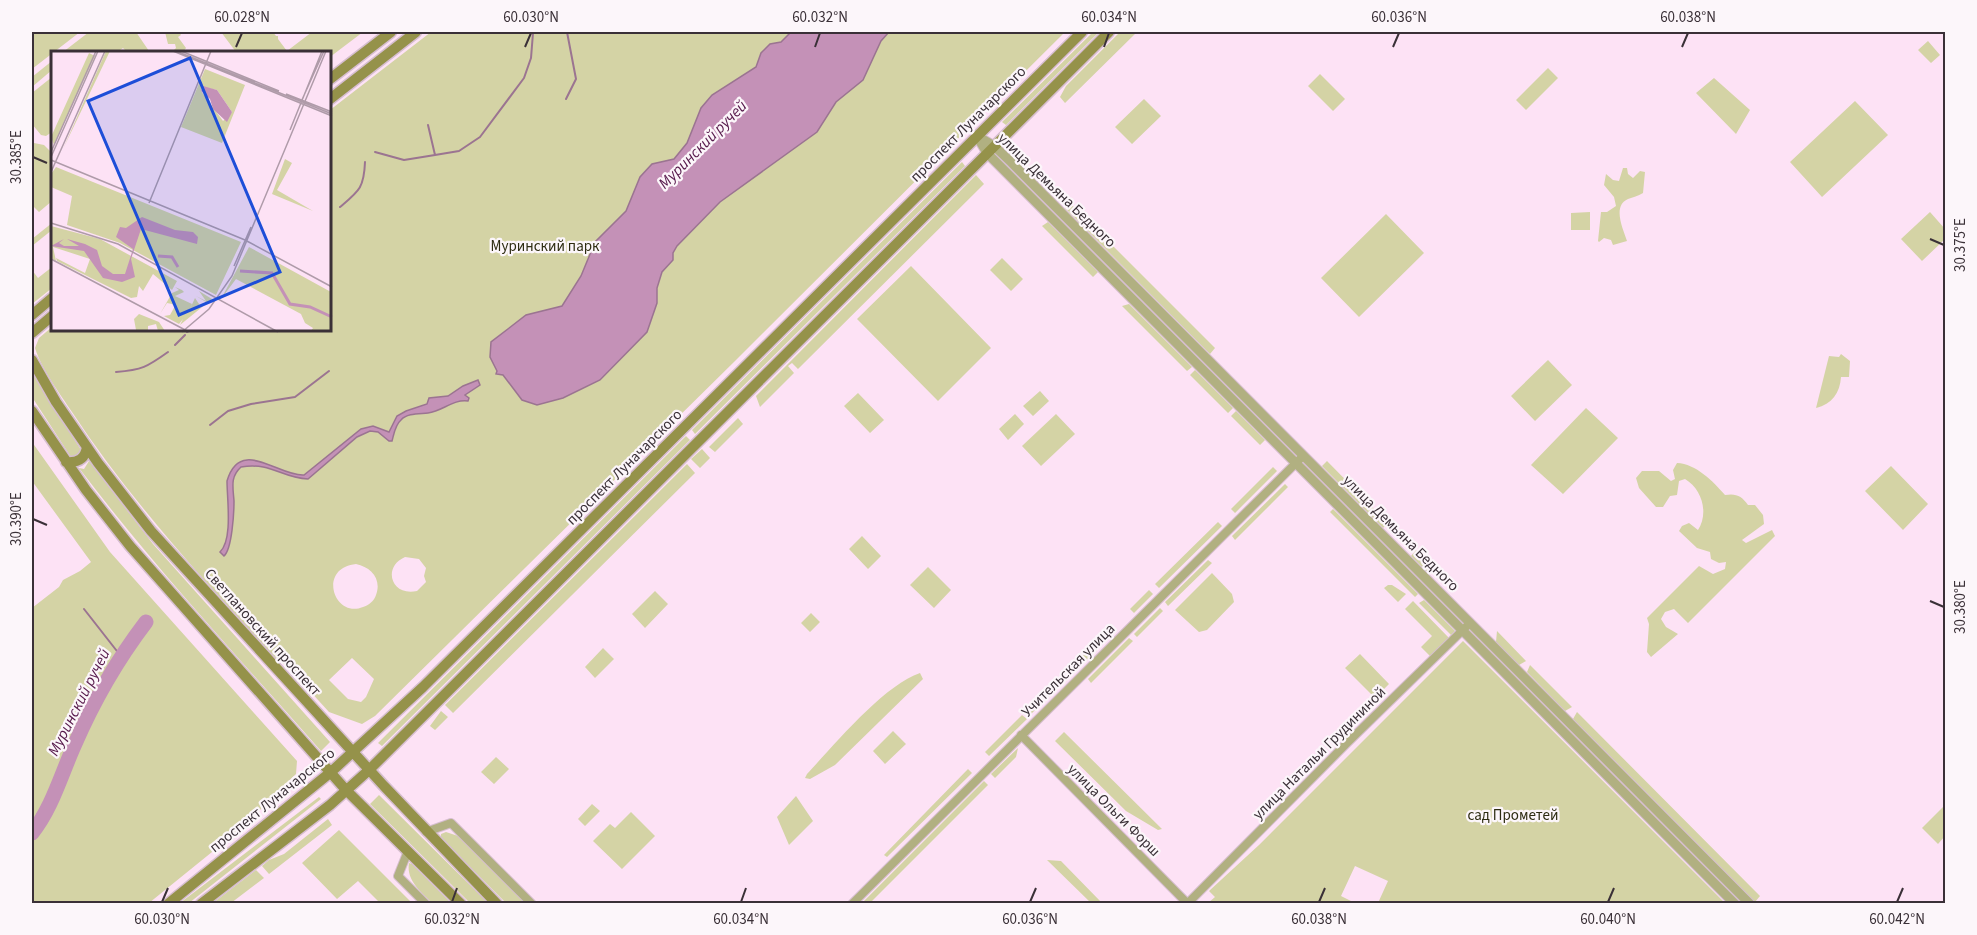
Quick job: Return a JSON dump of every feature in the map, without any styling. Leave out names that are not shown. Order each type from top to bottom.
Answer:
[{"type":"main road","points":[[332,77],[390,32]]},
{"type":"main road","points":[[332,97],[416,32]]},
{"type":"main road","name":"проспект Луначарского","points":[[168,903],[331,772],[423,687],[1082,32]]},
{"type":"main road","points":[[201,903],[330,805],[369,770],[1109,32]]},
{"type":"main road","points":[[32,315],[51,299]]},
{"type":"main road","points":[[32,333],[51,317]]},
{"type":"main road","name":"Светлановский проспект","points":[[32,360],[87,447],[151,531],[426,832],[497,903]]},
{"type":"main road","points":[[32,411],[66,462],[130,546],[346,790],[461,903]]},
{"type":"main road","points":[[66,462],[74,463],[81,460],[86,454],[87,447]]},
{"type":"street","name":"улица Демьяна Бедного","points":[[977,136],[1303,456],[1750,903]]},
{"type":"street","name":"улица Демьяна Бедного","points":[[991,149],[1296,463],[1735,903]]},
{"type":"street","name":"Учительская улица","points":[[852,903],[1303,456]]},
{"type":"street","name":"улица Натальи Грудининой","points":[[1188,903],[1470,623]]},
{"type":"street","name":"улица Ольги Форш","points":[[1021,735],[1188,903]]},
{"type":"street","points":[[426,832],[451,823],[532,903]]},
{"type":"street","points":[[408,851],[398,876],[426,903]]},
{"type":"green space","points":[[32,32],[80,32],[55,51],[51,51],[51,54],[32,69]]},
{"type":"green space","points":[[89,32],[136,32],[149,51],[126,51],[123,48],[120,51],[64,51]]},
{"type":"green space","points":[[165,32],[179,32],[181,35],[178,37],[186,48],[184,51],[173,51],[176,48],[175,44],[168,44]]},
{"type":"green space","points":[[221,32],[273,32],[287,51],[243,50],[235,51]]},
{"type":"green space","points":[[312,32],[363,32],[332,55],[332,51],[287,51]]},
{"type":"green space","name":"Муринский парк","points":[[431,32],[1065,32],[375,716],[362,724],[329,712],[288,667],[273,656],[193,568],[94,445],[51,381],[35,348],[39,338],[51,328],[51,332],[332,332],[332,108]],"holes":[[[405,557],[419,559],[426,568],[424,576],[426,582],[417,591],[401,590],[393,580],[394,567]],[[356,564],[371,571],[378,584],[373,601],[363,607],[353,609],[344,606],[338,600],[333,583],[337,574],[344,567]],[[352,658],[374,679],[366,697],[361,702],[348,699],[329,680]]]},
{"type":"green space","points":[[1093,32],[1099,32],[1006,125],[1002,122]]},
{"type":"green space","points":[[1120,32],[1137,32],[1065,103],[1060,97],[1066,86]]},
{"type":"green space","points":[[1928,41],[1940,55],[1931,63],[1918,50]]},
{"type":"green space","points":[[51,62],[51,71],[32,87],[32,77]]},
{"type":"green space","points":[[1548,68],[1558,78],[1526,110],[1516,100]]},
{"type":"green space","points":[[1320,74],[1345,99],[1333,111],[1308,86]]},
{"type":"green space","points":[[51,78],[51,133],[46,136],[41,135],[32,124],[32,93]]},
{"type":"green space","points":[[1714,78],[1750,110],[1736,134],[1696,93]]},
{"type":"green space","points":[[1144,99],[1161,116],[1132,144],[1115,127]]},
{"type":"green space","points":[[1855,101],[1888,135],[1822,197],[1790,162]]},
{"type":"green space","points":[[32,141],[44,145],[51,152],[51,202],[39,212],[32,205]]},
{"type":"green space","points":[[962,162],[965,166],[695,434],[692,430]]},
{"type":"green space","points":[[1623,168],[1627,168],[1628,174],[1633,178],[1640,171],[1645,172],[1643,193],[1623,202],[1621,207],[1621,224],[1627,241],[1613,245],[1611,240],[1604,238],[1599,242],[1601,212],[1607,212],[1616,206],[1614,197],[1604,185],[1606,174],[1613,180],[1619,181]]},
{"type":"green space","points":[[976,175],[984,184],[798,369],[792,363],[788,366],[794,373],[760,407],[756,396]]},
{"type":"green space","points":[[1070,203],[1215,348],[1210,354],[1065,208]]},
{"type":"green space","points":[[1590,212],[1590,230],[1571,230],[1571,213]]},
{"type":"green space","points":[[1930,212],[1945,229],[1945,239],[1922,261],[1901,239]]},
{"type":"green space","points":[[1386,214],[1424,253],[1359,317],[1321,278]]},
{"type":"green space","points":[[1048,222],[1098,272],[1093,277],[1042,226]]},
{"type":"green space","points":[[51,224],[51,231],[32,246],[32,239]]},
{"type":"green space","points":[[1002,258],[1023,279],[1011,291],[990,270]]},
{"type":"green space","points":[[911,266],[991,348],[938,401],[857,319]]},
{"type":"green space","points":[[51,268],[51,289],[32,304],[32,270],[38,278]]},
{"type":"green space","points":[[1129,304],[1192,367],[1187,371],[1122,306]]},
{"type":"green space","points":[[1841,354],[1850,361],[1849,377],[1841,377],[1839,388],[1831,401],[1816,408],[1829,356],[1839,357]]},
{"type":"green space","points":[[1548,360],[1572,385],[1535,421],[1511,396]]},
{"type":"green space","points":[[1195,370],[1233,408],[1228,413],[1190,375]]},
{"type":"green space","points":[[32,373],[81,450],[76,458],[71,457],[32,397]]},
{"type":"green space","points":[[1040,391],[1049,401],[1033,416],[1023,406]]},
{"type":"green space","points":[[858,393],[884,420],[870,433],[844,406]]},
{"type":"green space","points":[[1586,408],[1618,438],[1563,494],[1531,465]]},
{"type":"green space","points":[[1236,411],[1265,440],[1260,445],[1231,416]]},
{"type":"green space","points":[[1015,414],[1024,424],[1008,440],[999,429]]},
{"type":"green space","points":[[1056,414],[1075,434],[1041,466],[1022,446]]},
{"type":"green space","points":[[738,418],[743,424],[715,452],[709,447]]},
{"type":"green space","points":[[686,436],[690,440],[382,746],[378,743]]},
{"type":"green space","points":[[32,442],[110,552],[297,761],[296,774],[267,801],[254,818],[149,903],[32,903],[32,608],[59,587],[63,580],[91,562],[32,481]]},
{"type":"green space","points":[[702,449],[710,458],[700,468],[691,459]]},
{"type":"green space","points":[[89,461],[153,544],[330,742],[321,751],[197,612],[108,505],[79,468],[84,469]]},
{"type":"green space","points":[[1327,461],[1388,523],[1383,528],[1322,466]]},
{"type":"green space","points":[[1677,463],[1697,470],[1710,479],[1725,495],[1736,495],[1748,505],[1755,505],[1763,515],[1764,524],[1742,540],[1746,543],[1772,530],[1775,536],[1688,623],[1674,609],[1665,612],[1661,619],[1666,627],[1678,634],[1651,657],[1647,652],[1649,624],[1647,618],[1699,566],[1713,574],[1725,569],[1726,562],[1719,563],[1711,559],[1710,552],[1697,548],[1679,531],[1682,526],[1689,523],[1698,530],[1703,516],[1702,502],[1691,483],[1685,479],[1679,481],[1677,495],[1670,496],[1663,507],[1656,507],[1639,488],[1636,478],[1642,471],[1659,471],[1671,481],[1675,479],[1673,470]]},
{"type":"green space","points":[[687,464],[695,473],[453,713],[445,705]]},
{"type":"green space","points":[[1891,466],[1928,504],[1903,530],[1865,491]]},
{"type":"green space","points":[[1273,467],[1277,471],[1235,513],[1231,509]]},
{"type":"green space","points":[[1285,484],[1288,487],[1235,540],[1232,536]]},
{"type":"green space","points":[[1333,509],[1418,594],[1415,597],[1330,512]]},
{"type":"green space","points":[[1218,522],[1222,526],[1159,588],[1155,584]]},
{"type":"green space","points":[[862,536],[881,556],[868,569],[849,549]]},
{"type":"green space","points":[[1416,550],[1435,569],[1426,571],[1411,556]]},
{"type":"green space","points":[[1208,560],[1212,563],[1168,606],[1165,602]]},
{"type":"green space","points":[[928,567],[951,590],[934,608],[910,585]]},
{"type":"green space","points":[[1212,573],[1232,594],[1234,602],[1207,630],[1199,632],[1175,610]]},
{"type":"green space","points":[[1388,585],[1406,594],[1398,602],[1384,588]]},
{"type":"green space","points":[[1149,590],[1153,594],[1134,613],[1130,609]]},
{"type":"green space","points":[[655,591],[668,604],[645,628],[632,614]]},
{"type":"green space","points":[[1424,600],[1455,631],[1451,635],[1419,603]]},
{"type":"green space","points":[[1413,601],[1449,638],[1430,656],[1421,647],[1432,636],[1405,609]]},
{"type":"green space","points":[[1160,608],[1163,611],[1137,637],[1134,634]]},
{"type":"green space","points":[[811,613],[820,622],[810,632],[801,623]]},
{"type":"green space","points":[[1497,631],[1526,661],[1519,665],[1496,642]]},
{"type":"green space","points":[[1106,633],[1110,637],[1071,675],[1067,671]]},
{"type":"green space","points":[[1129,638],[1133,641],[1091,683],[1088,679]]},
{"type":"green space","name":"сад Прометей","points":[[1463,641],[1725,903],[1378,903],[1388,881],[1355,866],[1341,896],[1355,903],[1208,903],[1215,897],[1209,891],[1259,845]]},
{"type":"green space","points":[[603,648],[614,659],[595,678],[585,667]]},
{"type":"green space","points":[[1360,654],[1389,684],[1375,698],[1345,668]]},
{"type":"green space","points":[[1530,665],[1572,707],[1565,711],[1527,672]]},
{"type":"green space","points":[[920,673],[923,679],[835,765],[810,779],[805,778],[845,732],[876,703],[891,690]]},
{"type":"green space","points":[[1060,678],[1064,682],[1031,714],[1027,710]]},
{"type":"green space","points":[[441,711],[448,717],[435,730],[430,726]]},
{"type":"green space","points":[[1577,712],[1760,896],[1755,902],[1573,719]]},
{"type":"green space","points":[[1022,715],[1027,719],[989,756],[985,752]]},
{"type":"green space","points":[[893,731],[906,744],[885,764],[873,751]]},
{"type":"green space","points":[[1064,732],[1162,829],[1158,830],[1126,811],[1055,741]]},
{"type":"green space","points":[[1018,748],[1016,757],[995,778],[991,774]]},
{"type":"green space","points":[[496,757],[509,769],[494,784],[481,772]]},
{"type":"green space","points":[[968,769],[972,773],[887,857],[884,855]]},
{"type":"green space","points":[[984,781],[988,785],[870,903],[862,903]]},
{"type":"green space","points":[[379,795],[488,903],[470,903],[370,804]]},
{"type":"green space","points":[[796,796],[813,821],[789,845],[777,817]]},
{"type":"green space","points":[[319,797],[321,799],[189,903],[180,903]]},
{"type":"green space","points":[[592,804],[600,811],[585,826],[578,819]]},
{"type":"green space","points":[[1945,805],[1945,836],[1938,844],[1922,828]]},
{"type":"green space","points":[[631,812],[655,836],[622,869],[593,841],[610,824],[615,828]]},
{"type":"green space","points":[[328,819],[332,825],[269,874],[262,866],[269,860],[284,854]]},
{"type":"green space","points":[[339,830],[412,903],[380,903],[358,881],[337,899],[302,863]]},
{"type":"green space","points":[[446,832],[458,836],[525,903],[506,903],[441,838],[441,834]]},
{"type":"green space","points":[[1047,860],[1061,861],[1101,902],[1091,903]]},
{"type":"green space","points":[[409,863],[451,903],[432,903],[412,880]]},
{"type":"green space","points":[[256,870],[264,878],[231,903],[213,903]]},
{"type":"water","points":[[791,32],[889,32],[881,41],[863,80],[836,102],[817,132],[720,202],[677,246],[673,253],[673,260],[662,272],[657,288],[657,303],[647,332],[600,380],[563,398],[537,405],[522,400],[503,375],[496,374],[497,371],[490,357],[491,342],[526,315],[562,306],[581,276],[595,242],[626,211],[640,177],[652,164],[674,159],[687,143],[701,108],[712,95],[756,67],[761,53],[770,44],[781,42]]},
{"type":"water","points":[[478,380],[480,385],[465,395],[469,398],[468,401],[458,402],[433,412],[407,416],[397,424],[392,441],[378,432],[370,431],[357,437],[308,479],[290,476],[269,468],[241,467],[233,482],[234,514],[229,546],[224,556],[220,552],[227,538],[228,529],[227,481],[233,468],[241,461],[261,462],[294,474],[304,475],[361,429],[373,426],[389,432],[397,416],[427,404],[429,398],[448,396]]},
{"type":"waterway","points":[[566,99],[576,79],[567,32]]},
{"type":"waterway","points":[[375,152],[404,160],[459,151],[480,137],[524,78],[531,58],[533,33]]},
{"type":"waterway","points":[[428,125],[435,155]]},
{"type":"waterway","points":[[340,207],[352,197],[362,183],[365,162]]},
{"type":"waterway","points":[[175,345],[185,335]]},
{"type":"waterway","points":[[116,372],[144,367],[168,352]]},
{"type":"waterway","points":[[210,425],[228,411],[251,404],[295,397],[329,371]]},
{"type":"waterway","points":[[84,609],[120,655]]},
{"type":"waterway","name":"Муринский ручей","points":[[32,833],[51,802],[97,697],[115,666],[146,622]]},
{"type":"waterway","name":"Муринский ручей","points":[[32,823],[34,830]]}]
